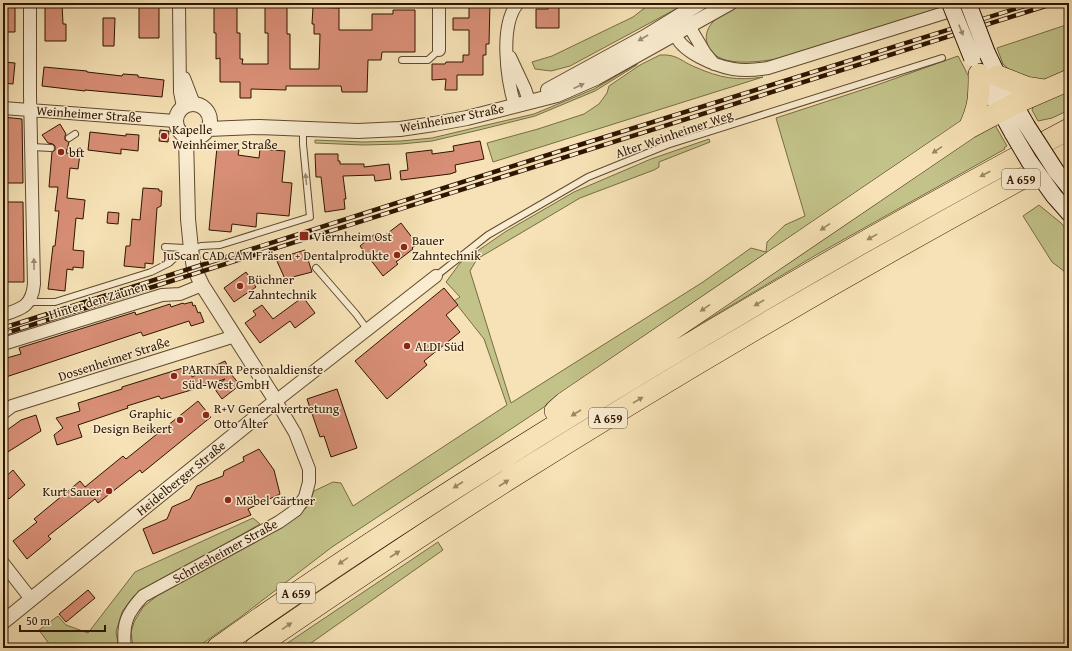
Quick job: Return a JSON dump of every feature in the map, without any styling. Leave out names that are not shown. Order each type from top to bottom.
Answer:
[{"type":"highway","points":[[969,128],[976,113],[984,65],[1026,86],[1045,90]]},
{"type":"highway","points":[[491,464],[564,403],[969,128],[1007,108],[1069,80]]},
{"type":"highway","name":"A 659","points":[[217,648],[375,539],[491,464],[845,252],[1069,129]]},
{"type":"highway","name":"A 659","points":[[255,648],[357,578],[505,482],[620,411],[855,271],[972,205],[1069,153]]},
{"type":"main road","points":[[950,3],[1020,130],[1069,187]]},
{"type":"main road","points":[[968,3],[984,65]]},
{"type":"main road","points":[[1020,130],[1033,166],[1069,214]]},
{"type":"street","points":[[3,315],[18,310],[29,302],[34,284],[30,3]]},
{"type":"street","points":[[179,3],[180,63],[186,84],[189,106]]},
{"type":"street","points":[[439,3],[439,50]]},
{"type":"street","points":[[515,106],[509,81],[507,38],[512,11],[518,3]]},
{"type":"street","name":"Weinheimer Straße","points":[[529,101],[645,37],[700,3]]},
{"type":"street","name":"Weinheimer Straße","points":[[200,131],[259,127],[303,130],[358,131],[400,129],[467,118],[557,95],[570,90],[596,78],[730,3]]},
{"type":"street","points":[[714,64],[705,53],[689,26],[676,18],[674,27],[675,34],[694,55],[714,64],[745,70],[768,68],[975,3]]},
{"type":"street","points":[[507,51],[529,101]]},
{"type":"street","points":[[189,106],[204,109],[200,131],[178,131],[176,121],[178,113],[189,106]]},
{"type":"street","name":"Weinheimer Straße","points":[[3,108],[176,121]]},
{"type":"street","name":"Schriesheimer Straße","points":[[125,648],[124,637],[126,623],[132,608],[143,596],[279,522],[296,510],[305,497],[309,482],[309,469],[295,432],[202,285],[194,268],[188,219],[188,188],[200,131]]},
{"type":"street","name":"Heidelberger Straße","points":[[3,622],[276,401],[436,276]]},
{"type":"street","name":"Hinter den Zäunen","points":[[3,344],[162,295],[180,294],[202,285]]},
{"type":"street","name":"Dossenheimer Straße","points":[[3,413],[12,406],[235,336]]},
{"type":"street","points":[[3,563],[31,599]]},
{"type":"lane","points":[[402,60],[428,60],[439,50]]},
{"type":"lane","name":"Alter Weinheimer Weg","points":[[436,276],[488,235],[588,177],[667,145],[942,58]]},
{"type":"lane","points":[[29,302],[55,302],[151,272],[169,263],[181,252],[200,246],[220,245],[310,218],[303,130]]},
{"type":"lane","points":[[68,138],[75,134]]},
{"type":"lane","points":[[32,147],[51,148]]},
{"type":"lane","points":[[165,247],[191,249]]},
{"type":"lane","points":[[316,268],[367,329]]},
{"type":"green space","points":[[651,3],[687,3],[570,66],[551,71],[535,69],[532,62],[552,56],[633,17]]},
{"type":"green space","points":[[743,3],[938,3],[940,8],[776,59],[737,62],[718,57],[711,51],[707,43],[706,38],[710,25],[718,17]]},
{"type":"green space","points":[[1069,24],[1069,110],[1052,118],[1038,121],[1032,110],[1037,80],[1013,73],[1003,64],[997,48]]},
{"type":"green space","points":[[660,55],[675,57],[713,74],[729,78],[745,79],[763,77],[493,162],[487,143],[584,114],[599,104],[607,93],[609,86],[640,65]]},
{"type":"green space","points":[[958,56],[968,75],[970,83],[970,115],[766,259],[332,547],[238,619],[196,648],[133,648],[131,632],[134,622],[143,607],[158,595],[258,541],[295,518],[307,507],[314,491],[333,482],[341,483],[353,506],[507,405],[484,339],[454,301],[460,297],[446,282],[460,263],[505,232],[574,192],[651,159],[709,139],[710,142],[659,162],[659,167],[654,170],[580,198],[477,259],[470,271],[511,403],[703,282],[751,248],[766,252],[767,242],[785,225],[805,216],[776,118],[874,86]]},
{"type":"green space","points":[[637,64],[595,91],[535,116],[479,130],[432,141],[401,144],[363,145],[315,143],[315,140],[363,142],[401,141],[432,138],[534,114],[594,89]]},
{"type":"green space","points":[[995,125],[1007,146],[1004,148],[1005,149],[816,255],[628,367],[937,157]]},
{"type":"green space","points":[[1039,205],[1061,223],[1069,232],[1069,275],[1052,262],[1023,216]]},
{"type":"green space","points":[[253,518],[260,524],[133,597],[122,612],[116,632],[119,648],[52,648],[39,630],[58,616],[66,625],[88,633],[135,572]]},
{"type":"green space","points":[[438,542],[443,550],[304,648],[280,648]]},
{"type":"building","points":[[3,3],[15,3],[15,32],[3,32]]},
{"type":"building","points":[[45,3],[62,3],[63,24],[66,24],[66,41],[45,41]]},
{"type":"building","points":[[139,3],[159,3],[159,38],[139,38]]},
{"type":"building","points":[[469,3],[490,3],[489,44],[486,44],[486,55],[483,55],[483,75],[457,75],[457,90],[445,90],[446,79],[432,80],[432,64],[463,62],[463,55],[469,55],[469,30],[453,30],[453,18],[469,18]]},
{"type":"building","points":[[214,7],[237,7],[237,33],[240,33],[240,59],[243,59],[242,64],[268,64],[268,33],[265,33],[265,7],[287,7],[287,34],[290,34],[290,69],[319,69],[320,34],[314,34],[314,24],[312,24],[313,7],[339,8],[339,30],[372,30],[372,14],[393,14],[393,10],[415,10],[415,52],[382,52],[381,60],[368,60],[367,92],[342,92],[341,86],[286,86],[286,90],[251,89],[251,98],[240,98],[240,82],[220,82],[220,58],[216,59]]},
{"type":"building","points":[[548,7],[559,7],[559,28],[536,28],[536,9],[548,9]]},
{"type":"building","points":[[103,18],[115,18],[114,46],[103,46]]},
{"type":"building","points":[[3,62],[15,63],[13,84],[3,83]]},
{"type":"building","points":[[44,67],[122,76],[123,74],[138,75],[138,77],[164,80],[162,97],[42,86]]},
{"type":"building","points":[[3,117],[22,119],[23,183],[4,183]]},
{"type":"building","points":[[60,124],[66,134],[65,140],[69,142],[66,153],[80,154],[78,169],[70,168],[67,198],[85,200],[83,219],[76,218],[73,250],[84,251],[83,268],[73,267],[73,270],[67,269],[65,291],[48,289],[59,211],[55,211],[58,187],[49,187],[52,152],[55,150],[55,146],[48,143],[42,135]]},
{"type":"building","name":"Kapelle Weinheimer Straße","points":[[160,130],[169,131],[168,142],[159,141]]},
{"type":"building","points":[[90,132],[126,136],[126,134],[139,135],[138,151],[121,149],[121,154],[88,150]]},
{"type":"building","points":[[480,141],[484,159],[455,165],[456,172],[450,174],[401,180],[400,171],[408,170],[406,153],[432,150],[432,154],[454,151],[453,146]]},
{"type":"building","points":[[217,147],[239,150],[238,155],[259,158],[260,149],[285,151],[282,182],[292,183],[289,216],[257,213],[256,227],[232,224],[231,232],[209,230]]},
{"type":"building","points":[[315,154],[338,154],[338,161],[340,161],[340,164],[364,164],[364,167],[389,164],[391,179],[375,181],[374,175],[343,176],[346,199],[344,199],[345,209],[325,212],[321,177],[316,177]]},
{"type":"building","points":[[143,188],[159,189],[159,191],[162,191],[161,206],[157,208],[153,264],[145,263],[145,268],[124,266],[126,246],[130,246],[132,219],[140,220]]},
{"type":"building","points":[[7,202],[23,202],[24,282],[3,282],[3,258],[6,257]]},
{"type":"building","points":[[108,212],[119,213],[118,224],[107,223]]},
{"type":"building","points":[[401,223],[417,244],[396,262],[398,264],[383,276],[360,246],[375,234],[380,239]]},
{"type":"building","points":[[305,250],[312,272],[285,279],[276,259]]},
{"type":"building","points":[[246,272],[256,287],[234,302],[224,288]]},
{"type":"building","name":"ALDI Süd","points":[[444,288],[458,305],[446,315],[460,332],[424,361],[427,365],[387,399],[355,361]]},
{"type":"building","points":[[303,297],[315,313],[295,328],[290,321],[260,343],[245,323],[256,315],[253,311],[262,305],[273,319]]},
{"type":"building","points":[[192,302],[198,313],[200,312],[204,322],[191,326],[189,321],[143,336],[141,332],[3,378],[3,359],[21,354],[19,348],[135,312],[136,315],[170,304],[171,307]]},
{"type":"building","points":[[225,361],[231,374],[240,385],[222,399],[214,388],[225,379],[210,384],[209,382],[198,388],[161,399],[159,396],[127,406],[128,408],[78,425],[82,437],[57,445],[54,435],[63,428],[56,418],[80,411],[78,403],[122,389],[122,387],[189,366],[192,377]]},
{"type":"building","points":[[337,389],[357,448],[331,457],[324,436],[320,437],[307,399]]},
{"type":"building","points":[[198,401],[211,417],[142,473],[140,470],[98,503],[95,499],[48,536],[51,539],[27,559],[13,541],[37,522],[34,519],[80,481],[85,487],[123,456],[126,459]]},
{"type":"building","points":[[36,415],[41,431],[3,455],[3,433],[21,420]]},
{"type":"building","name":"Möbel Gärtner","points":[[259,449],[274,470],[280,494],[248,509],[251,515],[153,554],[143,529],[167,519],[172,507],[190,499],[197,486],[223,476],[224,471],[244,461],[243,457]]},
{"type":"building","points":[[13,470],[25,485],[9,499],[3,492],[3,479]]},
{"type":"building","points":[[88,590],[95,598],[66,622],[59,614]]},
{"type":"railway","points":[[3,328],[576,146],[1034,3]]},
{"type":"railway","points":[[3,334],[1055,3]]},
{"type":"place","name":"Kapelle Weinheimer Straße","points":[[164,136]]},
{"type":"place","name":"bft","points":[[61,152]]},
{"type":"place","name":"Viernheim Ost","points":[[304,236]]},
{"type":"place","name":"Bauer Zahntechnik","points":[[404,247]]},
{"type":"place","name":"JuScan CAD CAM Fräsen + Dentalprodukte","points":[[397,255]]},
{"type":"place","name":"Büchner Zahntechnik","points":[[240,286]]},
{"type":"place","name":"ALDI Süd","points":[[407,346]]},
{"type":"place","name":"PARTNER Personaldienste Süd-West GmbH","points":[[174,376]]},
{"type":"place","name":"R+V Generalvertretung Otto Alter","points":[[206,415]]},
{"type":"place","name":"Graphic Design Beikert","points":[[180,420]]},
{"type":"place","name":"Kurt Sauer","points":[[109,491]]},
{"type":"place","name":"Möbel Gärtner","points":[[228,500]]}]
